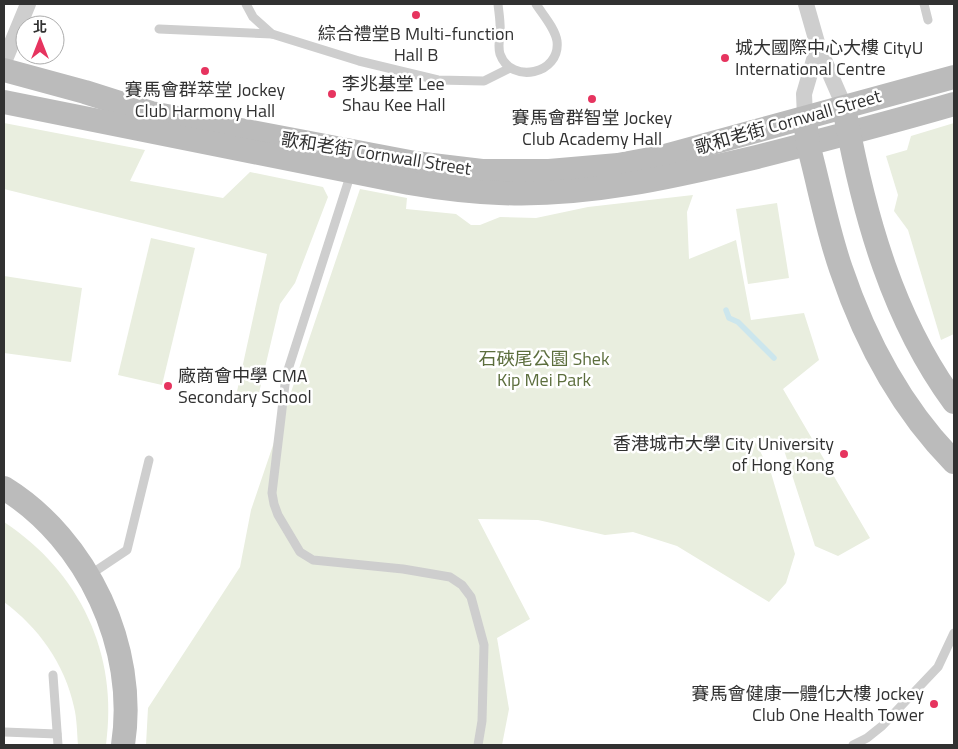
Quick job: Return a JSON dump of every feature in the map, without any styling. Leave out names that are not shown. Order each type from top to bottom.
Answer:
[{"type":"main road","name":"歌和老街 Cornwall Street","points":[[4,70],[85,92],[151,113],[406,162],[482,171],[549,172],[618,165],[661,157],[954,76]]},
{"type":"main road","name":"歌和老街 Cornwall Street","points":[[4,102],[423,185],[487,192],[534,193],[577,191],[649,181],[808,144],[954,104]]},
{"type":"main road","points":[[844,106],[869,216],[890,284],[929,363],[954,402]]},
{"type":"main road","points":[[805,117],[808,144],[840,267],[869,340],[916,416],[942,450],[954,462]]},
{"type":"main road","points":[[4,488],[22,499],[51,527],[77,558],[98,592],[111,624],[120,665],[125,696],[126,720],[123,745]]},
{"type":"street","points":[[4,62],[28,4]]},
{"type":"street","points":[[806,4],[818,46],[844,106]]},
{"type":"street","points":[[805,117],[804,94],[818,46]]},
{"type":"lane","points":[[246,4],[253,17],[272,34]]},
{"type":"lane","points":[[498,4],[500,53],[504,62],[510,68],[519,72],[529,73],[546,67],[556,51],[557,41],[554,31],[536,4]]},
{"type":"lane","points":[[924,4],[928,20]]},
{"type":"lane","points":[[159,29],[272,34],[360,62],[438,80],[484,81],[510,68]]},
{"type":"lane","points":[[351,172],[286,376],[272,493],[274,504],[278,515],[300,552],[313,560],[403,569],[441,575],[450,577],[462,585],[471,597],[484,645],[482,721],[478,745]]},
{"type":"lane","points":[[88,576],[127,550],[149,460]]},
{"type":"lane","points":[[853,745],[867,738],[882,726],[938,667],[954,634]]},
{"type":"lane","points":[[53,675],[58,745]]},
{"type":"lane","points":[[4,732],[57,734]]},
{"type":"green space","points":[[4,123],[145,150],[130,181],[223,198],[250,172],[323,187],[328,197],[295,283],[280,304],[259,393],[236,396],[267,254],[4,189]]},
{"type":"green space","points":[[954,123],[954,334],[941,340],[908,230],[894,211],[898,195],[886,156],[907,150],[911,136]]},
{"type":"green space","name":"石硤尾公園 Shek Kip Mei Park","points":[[360,189],[407,198],[406,209],[456,214],[471,225],[480,225],[500,217],[536,218],[588,207],[693,195],[687,212],[689,259],[736,240],[751,320],[804,313],[819,360],[783,389],[870,538],[838,556],[815,546],[784,450],[753,437],[771,473],[795,554],[786,583],[769,602],[677,546],[633,532],[605,535],[538,520],[478,519],[530,619],[497,638],[509,709],[502,745],[146,745],[148,708],[240,567],[251,510]]},
{"type":"green space","points":[[777,203],[789,278],[748,284],[736,209]]},
{"type":"green space","points":[[151,238],[195,248],[162,385],[118,375]]},
{"type":"green space","points":[[4,276],[82,288],[71,362],[4,353]]},
{"type":"green space","points":[[4,522],[31,542],[54,565],[73,591],[88,618],[99,648],[106,679],[108,711],[106,745],[78,745],[74,707],[70,691],[57,661],[39,635],[4,602]]},
{"type":"waterway","points":[[726,310],[729,318],[738,322],[774,358]]},
{"type":"place","name":"綜合禮堂B Multi-function Hall B","points":[[416,15]]},
{"type":"place","name":"城大國際中心大樓 CityU International Centre","points":[[725,58]]},
{"type":"place","name":"賽馬會群萃堂 Jockey Club Harmony Hall","points":[[205,71]]},
{"type":"place","name":"李兆基堂 Lee Shau Kee Hall","points":[[332,94]]},
{"type":"place","name":"賽馬會群智堂 Jockey Club Academy Hall","points":[[592,99]]},
{"type":"place","name":"廠商會中學 CMA Secondary School","points":[[168,386]]},
{"type":"place","name":"香港城市大學 City University of Hong Kong","points":[[844,454]]},
{"type":"place","name":"賽馬會健康一體化大樓 Jockey Club One Health Tower","points":[[934,704]]}]
